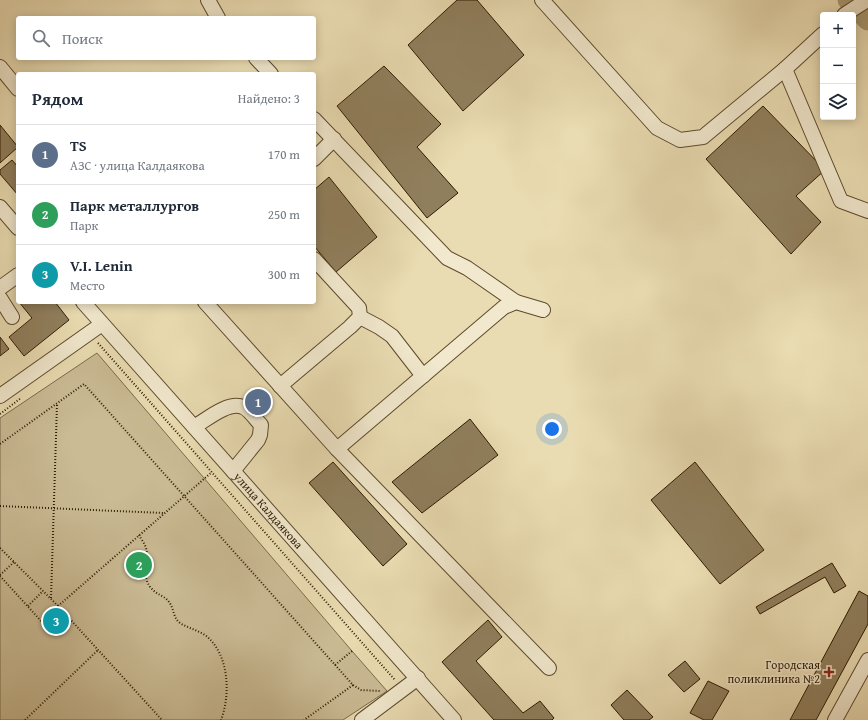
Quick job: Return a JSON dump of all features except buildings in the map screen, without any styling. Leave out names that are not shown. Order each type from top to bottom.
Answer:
[{"type":"street","points":[[208,0],[217,16]]},
{"type":"street","points":[[542,0],[657,128],[680,140],[703,137],[785,70],[820,37]]},
{"type":"street","points":[[849,12],[867,0]]},
{"type":"street","points":[[258,60],[269,72]]},
{"type":"street","points":[[0,67],[16,87]]},
{"type":"street","points":[[785,70],[842,201],[868,211]]},
{"type":"street","points":[[316,121],[447,258],[467,268],[516,302],[543,310]]},
{"type":"street","points":[[316,157],[334,139]]},
{"type":"street","points":[[0,207],[16,226]]},
{"type":"street","points":[[316,261],[359,308],[360,317]]},
{"type":"street","points":[[0,288],[16,276]]},
{"type":"street","points":[[0,298],[12,317]]},
{"type":"street","points":[[337,449],[504,307],[516,302]]},
{"type":"street","name":"улица Калдаякова","points":[[85,304],[454,720]]},
{"type":"street","points":[[207,304],[337,449],[549,668]]},
{"type":"street","points":[[360,317],[392,336],[423,376]]},
{"type":"street","points":[[280,386],[360,317]]},
{"type":"street","points":[[0,396],[102,324]]},
{"type":"street","points":[[194,427],[228,407],[236,406],[243,407],[260,425],[260,435],[258,440],[233,471]]},
{"type":"street","points":[[835,720],[868,660]]},
{"type":"street","points":[[362,720],[418,678]]},
{"type":"path","points":[[96,342],[403,689]]},
{"type":"path","points":[[0,444],[84,384],[353,685],[361,690],[387,691]]},
{"type":"path","points":[[0,414],[24,396]]},
{"type":"path","points":[[51,598],[55,508],[57,403]]},
{"type":"path","points":[[58,606],[212,472]]},
{"type":"path","points":[[0,506],[164,513]]},
{"type":"path","points":[[139,535],[146,549],[145,573],[147,582],[152,590],[168,600],[179,622],[204,634],[211,641],[222,662],[225,670],[227,692],[221,720]]},
{"type":"path","points":[[0,548],[68,616],[162,720]]},
{"type":"path","points":[[14,562],[0,576],[52,632],[68,616]]},
{"type":"path","points":[[28,606],[43,591]]},
{"type":"path","points":[[25,720],[98,650]]},
{"type":"path","points":[[335,665],[352,651]]},
{"type":"path","points":[[304,720],[353,685]]},
{"type":"shaded area","points":[[97,353],[387,691],[343,720],[0,720],[0,418]]},
{"type":"waterway","points":[[848,0],[868,20]]},
{"type":"place","name":"TS","points":[[258,402]]},
{"type":"place","name":"Парк металлургов","points":[[139,565]]},
{"type":"place","name":"V.I. Lenin","points":[[56,621]]},
{"type":"place","name":"Городская поликлиника №2","points":[[829,672]]}]
